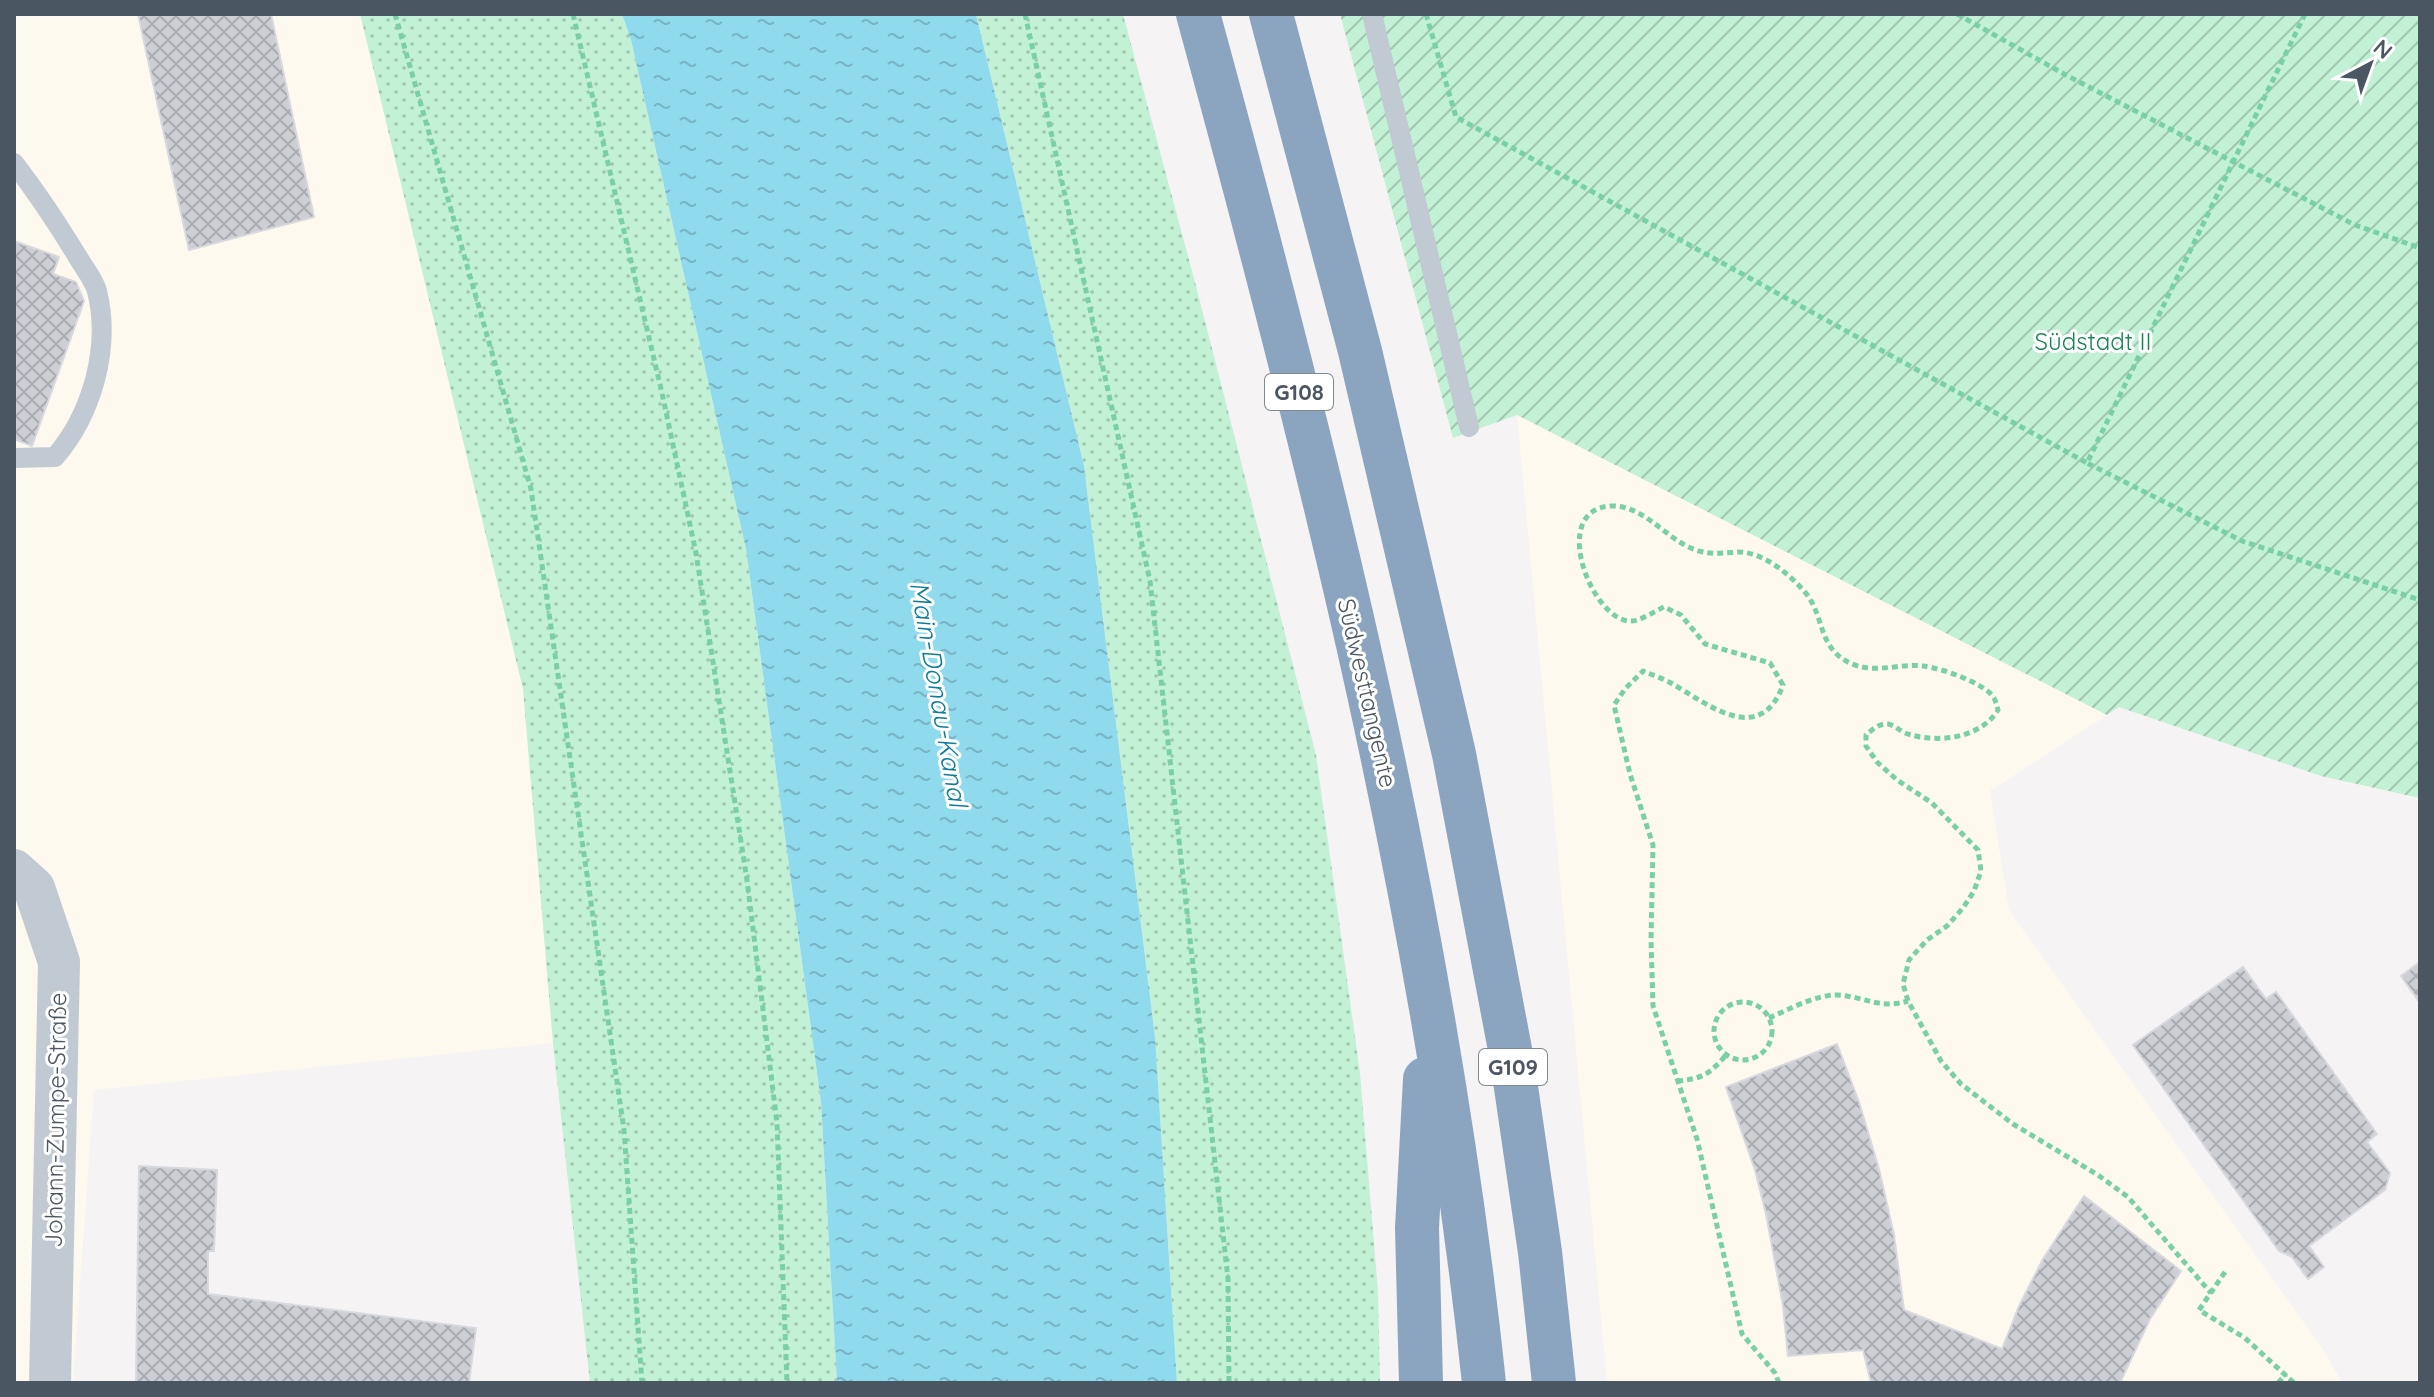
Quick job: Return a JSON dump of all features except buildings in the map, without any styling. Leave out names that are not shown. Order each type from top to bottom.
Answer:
[{"type":"highway","name":"Südwesttangente","points":[[1198,14],[1293,368],[1387,773],[1430,993],[1456,1160],[1484,1383]]},
{"type":"highway","name":"G108","points":[[1271,14],[1360,351],[1454,754]]},
{"type":"highway","name":"G109","points":[[1454,754],[1512,1060],[1540,1252],[1554,1383]]},
{"type":"highway","points":[[1421,1383],[1417,1228],[1430,993]]},
{"type":"street","name":"Johann-Zumpe-Straße","points":[[14,870],[34,888],[59,962],[50,1383]]},
{"type":"lane","points":[[1372,14],[1469,427]]},
{"type":"lane","points":[[14,163],[51,212],[97,289],[102,342],[93,387],[72,437],[55,457],[14,458]]},
{"type":"path","points":[[395,14],[531,489],[624,1130],[642,1383]]},
{"type":"path","points":[[573,14],[696,553],[747,880],[777,1123],[787,1383]]},
{"type":"path","points":[[1025,14],[1150,581],[1228,1279],[1229,1383]]},
{"type":"path","points":[[1426,14],[1456,117],[2087,463],[2242,541],[2420,600]]},
{"type":"path","points":[[1957,14],[2064,74],[2355,225],[2420,248]]},
{"type":"path","points":[[2087,463],[2305,14]]},
{"type":"path","points":[[1779,1383],[1775,1373],[1742,1334],[1697,1139],[1653,1006],[1653,845],[1630,774],[1614,705],[1643,671],[1666,680],[1724,714],[1745,718],[1761,715],[1777,702],[1783,685],[1770,663],[1705,644],[1681,615],[1664,607],[1634,622],[1618,618],[1601,604],[1590,586],[1579,533],[1584,518],[1596,510],[1613,506],[1639,513],[1668,535],[1696,550],[1715,554],[1742,552],[1765,559],[1806,593],[1820,619],[1824,638],[1837,656],[1855,665],[1880,670],[1922,666],[1956,675],[1985,689],[1994,698],[1998,710],[1991,721],[1970,733],[1936,739],[1906,733],[1889,724],[1877,726],[1866,735],[1866,746],[1877,762],[1897,780],[1932,803],[1978,850],[1981,871],[1974,891],[1947,926],[1927,940],[1909,960],[1903,984],[1908,1001],[1941,1061],[1961,1084],[2013,1124],[2098,1175],[2128,1197],[2211,1293]]},
{"type":"path","points":[[1769,1018],[1814,1000],[1837,995],[1881,1005],[1908,1001]]},
{"type":"path","points":[[1744,1001],[1755,1004],[1769,1018],[1772,1040],[1759,1056],[1740,1061],[1726,1055],[1716,1043],[1717,1016],[1724,1008],[1744,1001]]},
{"type":"path","points":[[1676,1081],[1698,1079],[1714,1070],[1726,1055]]},
{"type":"path","points":[[2225,1272],[2199,1310],[2245,1338],[2294,1383]]},
{"type":"path","points":[[2278,1383],[2286,1374]]},
{"type":"shaded area","points":[[14,14],[360,14],[523,689],[553,1043],[94,1090],[73,1383],[14,1383]]},
{"type":"shaded area","points":[[1517,415],[2107,715],[1990,791],[2009,910],[2324,1351],[2342,1383],[1607,1383]]},
{"type":"green space","points":[[360,14],[622,14],[631,40],[746,549],[821,1102],[837,1383],[590,1383],[553,1043],[523,689]]},
{"type":"green space","points":[[976,14],[1123,14],[1316,755],[1360,1073],[1378,1292],[1380,1383],[1177,1383],[1155,1037],[1084,466]]},
{"type":"green space","name":"Südstadt II","points":[[1340,14],[2420,14],[2420,798],[2321,776],[2119,707],[2107,715],[1517,415],[1453,438]]},
{"type":"water","name":"Main-Donau-Kanal","points":[[622,14],[976,14],[1084,466],[1155,1037],[1177,1383],[837,1383],[821,1102],[746,549],[631,40]]}]
